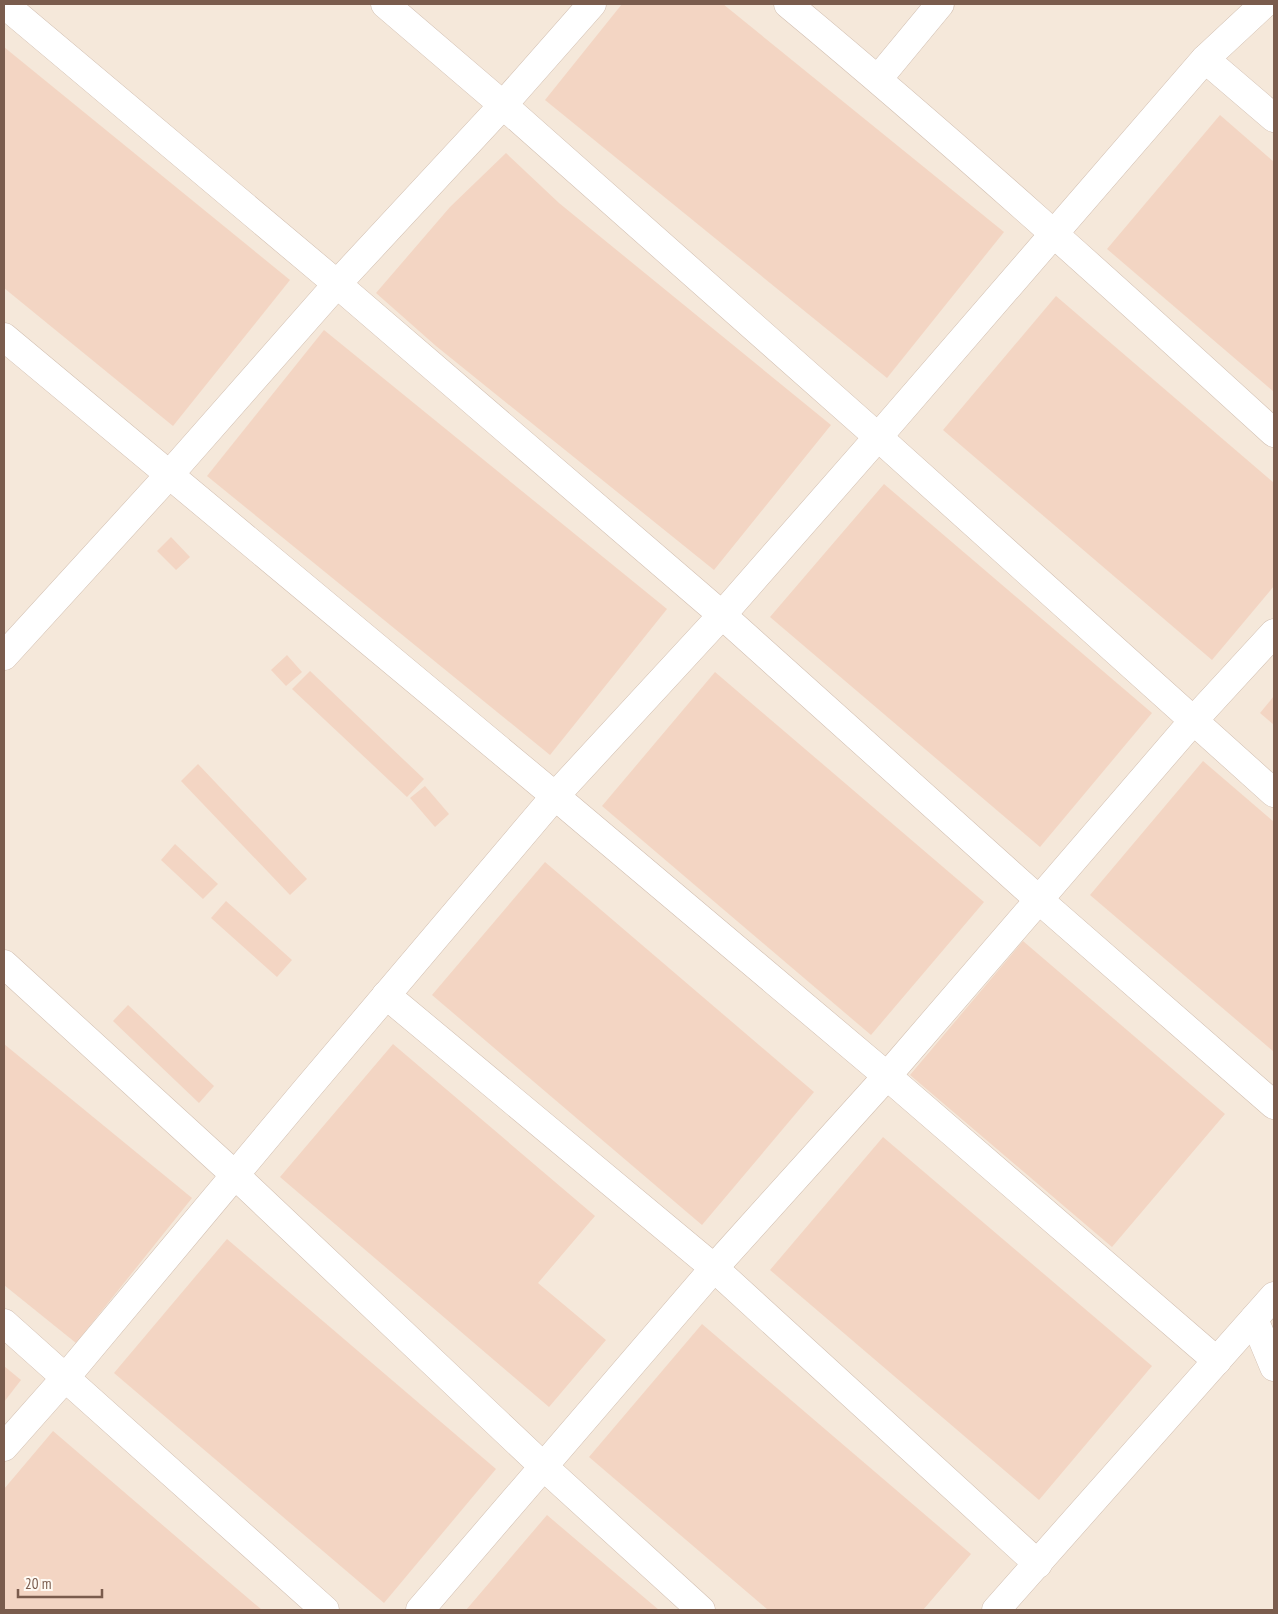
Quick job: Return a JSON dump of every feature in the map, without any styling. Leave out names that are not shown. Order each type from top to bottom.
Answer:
[{"type":"street","points":[[4,4],[337,284],[722,615],[1038,899],[1274,1105]]},
{"type":"street","points":[[385,4],[878,437],[1274,793]]},
{"type":"street","points":[[4,656],[169,475],[337,284],[592,4]]},
{"type":"street","points":[[788,4],[878,79],[1054,233],[1274,433]]},
{"type":"street","points":[[878,79],[940,4]]},
{"type":"street","points":[[4,1447],[66,1377],[555,796],[722,615],[1205,59],[1264,4]]},
{"type":"street","points":[[1205,59],[1274,118]]},
{"type":"street","points":[[4,339],[555,796],[887,1076],[1217,1361]]},
{"type":"street","points":[[420,1610],[714,1268],[887,1076],[1193,721],[1274,633]]},
{"type":"street","points":[[4,964],[235,1175],[544,1468],[701,1610]]},
{"type":"street","points":[[386,995],[714,1268],[1038,1564]]},
{"type":"street","points":[[996,1610],[1274,1296]]},
{"type":"street","points":[[1254,1319],[1274,1367]]},
{"type":"street","points":[[4,1323],[325,1610]]},
{"type":"shaded area","points":[[4,4],[1274,4],[1274,1610],[4,1610]]},
{"type":"building","points":[[622,4],[723,4],[1004,232],[887,378],[545,100]]},
{"type":"building","points":[[4,47],[290,280],[173,426],[4,288]]},
{"type":"building","points":[[1220,115],[1274,162],[1274,392],[1107,249]]},
{"type":"building","points":[[506,153],[559,203],[831,425],[714,570],[436,346],[376,293],[450,207]]},
{"type":"building","points":[[1056,296],[1274,483],[1274,586],[1212,660],[943,430]]},
{"type":"building","points":[[324,330],[667,609],[550,755],[207,476]]},
{"type":"building","points":[[884,484],[1152,713],[1040,847],[770,617]]},
{"type":"building","points":[[171,537],[190,557],[176,570],[157,551]]},
{"type":"building","points":[[287,655],[302,672],[286,686],[271,670]]},
{"type":"building","points":[[310,671],[424,779],[407,797],[292,689]]},
{"type":"building","points":[[715,672],[984,902],[871,1035],[602,806]]},
{"type":"building","points":[[1274,696],[1274,725],[1260,713]]},
{"type":"building","points":[[1203,761],[1274,822],[1274,1052],[1090,895]]},
{"type":"building","points":[[198,764],[307,879],[290,895],[181,781]]},
{"type":"building","points":[[425,786],[449,814],[435,827],[410,798]]},
{"type":"building","points":[[175,844],[218,884],[203,899],[161,860]]},
{"type":"building","points":[[545,862],[814,1092],[702,1225],[432,995]]},
{"type":"building","points":[[226,901],[292,960],[277,977],[211,918]]},
{"type":"building","points":[[1023,941],[1225,1114],[1112,1247],[910,1075]]},
{"type":"building","points":[[128,1005],[214,1086],[199,1103],[113,1021]]},
{"type":"building","points":[[4,1044],[192,1198],[76,1343],[4,1285]]},
{"type":"building","points":[[393,1044],[595,1216],[538,1283],[606,1340],[549,1407],[280,1177]]},
{"type":"building","points":[[883,1137],[1152,1366],[1039,1500],[770,1270]]},
{"type":"building","points":[[227,1239],[496,1469],[384,1603],[114,1373]]},
{"type":"building","points":[[702,1324],[971,1554],[923,1610],[768,1610],[589,1457]]},
{"type":"building","points":[[4,1366],[21,1380],[4,1402]]},
{"type":"building","points":[[53,1431],[262,1610],[4,1610],[4,1489]]},
{"type":"building","points":[[547,1515],[614,1572],[659,1610],[466,1610]]}]
